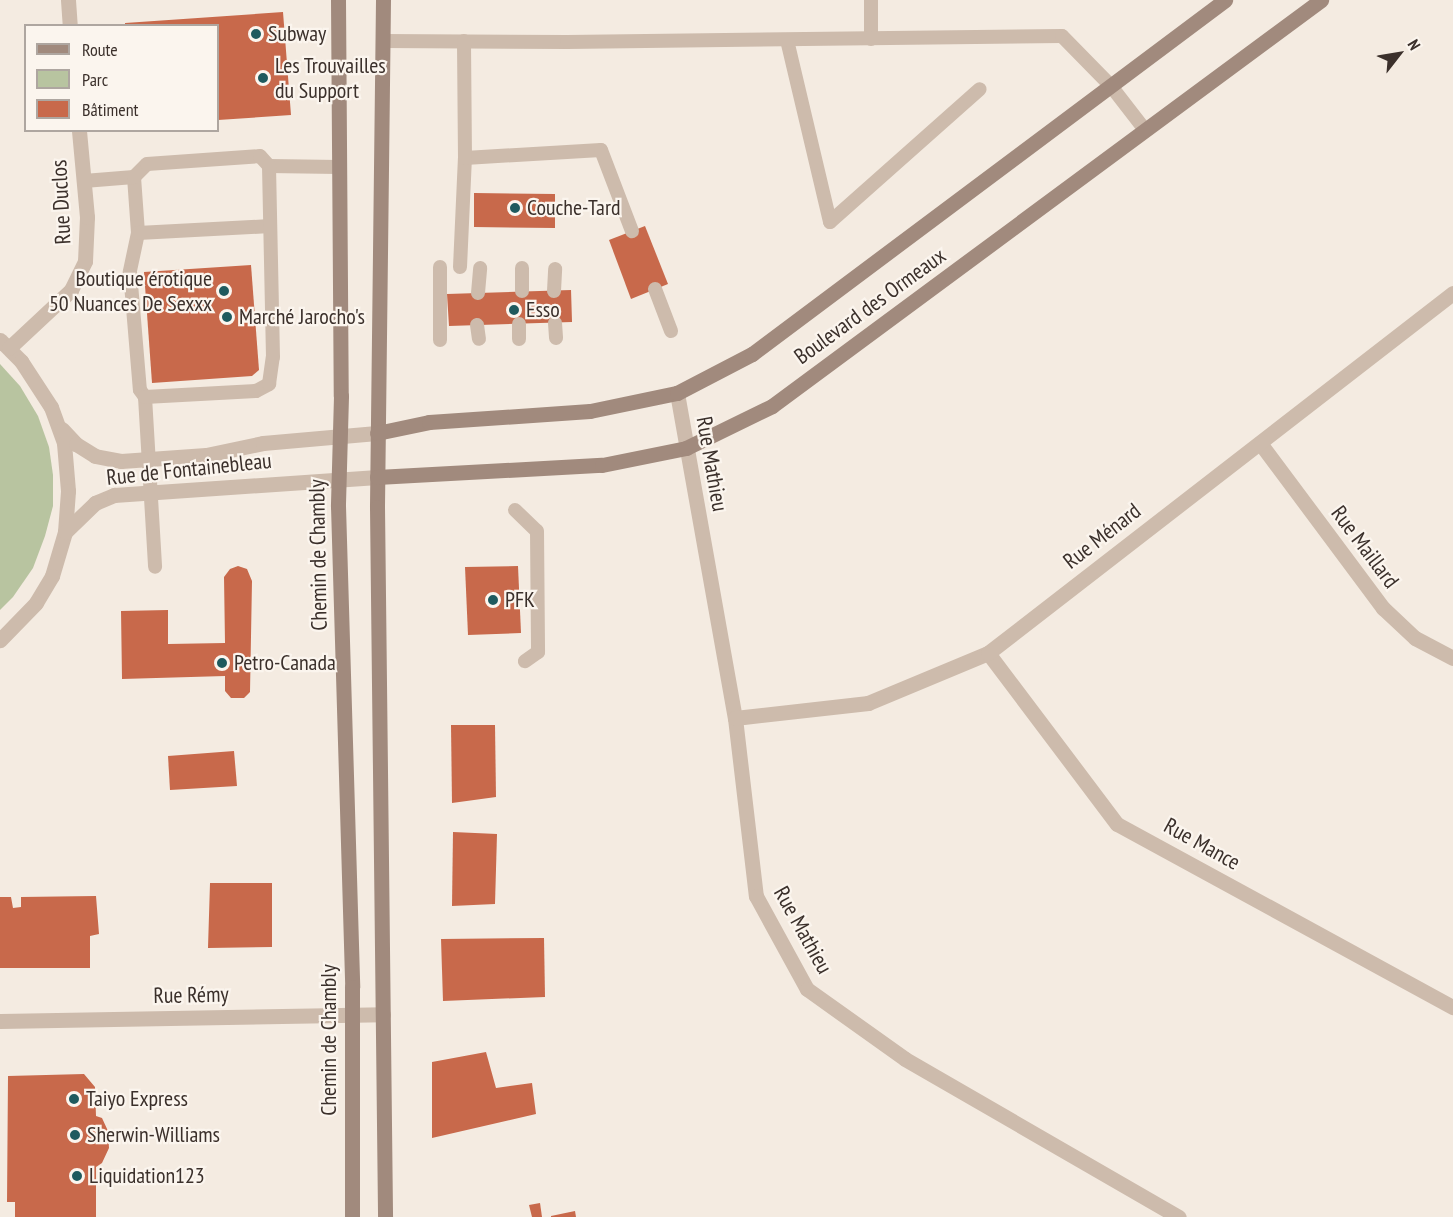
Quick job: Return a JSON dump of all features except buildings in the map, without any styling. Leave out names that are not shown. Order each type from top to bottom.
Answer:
[{"type":"main road","name":"Chemin de Chambly","points":[[338,0],[338,478],[352,1015],[352,1217]]},
{"type":"main road","points":[[383,0],[377,477],[385,1217]]},
{"type":"main road","name":"Boulevard des Ormeaux","points":[[377,433],[429,422],[590,411],[677,393],[752,354],[1225,0]]},
{"type":"main road","name":"Boulevard des Ormeaux","points":[[377,477],[602,465],[686,448],[772,406],[1322,0]]},
{"type":"street","points":[[68,0],[70,24]]},
{"type":"street","name":"Rue Duclos","points":[[4,344],[62,301],[79,275],[87,247],[79,132]]},
{"type":"street","name":"Rue Ménard","points":[[735,718],[868,703],[988,652],[1453,293]]},
{"type":"street","points":[[0,640],[23,619],[46,589],[55,570],[65,532],[68,491],[64,443],[58,424],[41,390],[4,344]]},
{"type":"street","name":"Rue Mathieu","points":[[677,393],[735,718],[756,896],[807,989],[905,1059],[1173,1216]]},
{"type":"street","name":"Rue de Fontainebleau","points":[[58,424],[76,444],[95,456],[121,460],[206,454],[270,442],[377,433]]},
{"type":"street","name":"Rue Maillard","points":[[1260,443],[1383,608],[1415,638],[1453,658]]},
{"type":"street","name":"Rue de Fontainebleau","points":[[65,532],[85,512],[104,498],[152,492],[377,477]]},
{"type":"street","name":"Rue Mance","points":[[988,652],[1117,824],[1453,1007]]},
{"type":"street","name":"Rue Rémy","points":[[0,1021],[383,1014]]},
{"type":"lane","points":[[871,0],[871,39]]},
{"type":"lane","points":[[383,41],[787,40],[1062,36],[1111,86],[1145,130]]},
{"type":"lane","points":[[787,40],[830,222],[980,89]]},
{"type":"lane","points":[[460,267],[465,158],[464,41]]},
{"type":"lane","points":[[465,158],[601,150],[632,231]]},
{"type":"lane","points":[[84,181],[134,177],[147,164],[162,162],[260,156],[269,166],[273,357],[269,384],[256,391],[145,397]]},
{"type":"lane","points":[[269,166],[338,167]]},
{"type":"lane","points":[[134,177],[138,233],[130,272],[140,390],[145,397],[155,567]]},
{"type":"lane","points":[[138,233],[270,226]]},
{"type":"lane","points":[[440,267],[440,340]]},
{"type":"lane","points":[[478,293],[480,268]]},
{"type":"lane","points":[[522,268],[522,291]]},
{"type":"lane","points":[[554,291],[555,269]]},
{"type":"lane","points":[[655,289],[671,331]]},
{"type":"lane","points":[[555,323],[556,338]]},
{"type":"lane","points":[[519,324],[519,339]]},
{"type":"lane","points":[[515,510],[537,531],[538,652],[525,661]]},
{"type":"green space","points":[[0,364],[20,386],[38,416],[49,447],[53,475],[53,506],[33,568],[13,597],[0,610]]},
{"type":"place","name":"Subway","points":[[256,34]]},
{"type":"place","name":"Les Trouvailles du Support","points":[[263,78]]},
{"type":"place","name":"Couche-Tard","points":[[515,208]]},
{"type":"place","name":"Boutique érotique 50 Nuances De Sexxx","points":[[224,291]]},
{"type":"place","name":"Esso","points":[[514,310]]},
{"type":"place","name":"Marché Jarocho's","points":[[227,317]]},
{"type":"place","name":"PFK","points":[[493,600]]},
{"type":"place","name":"Petro-Canada","points":[[222,663]]},
{"type":"place","name":"Taiyo Express","points":[[74,1099]]},
{"type":"place","name":"Sherwin-Williams","points":[[75,1135]]},
{"type":"place","name":"Liquidation123","points":[[77,1176]]}]
